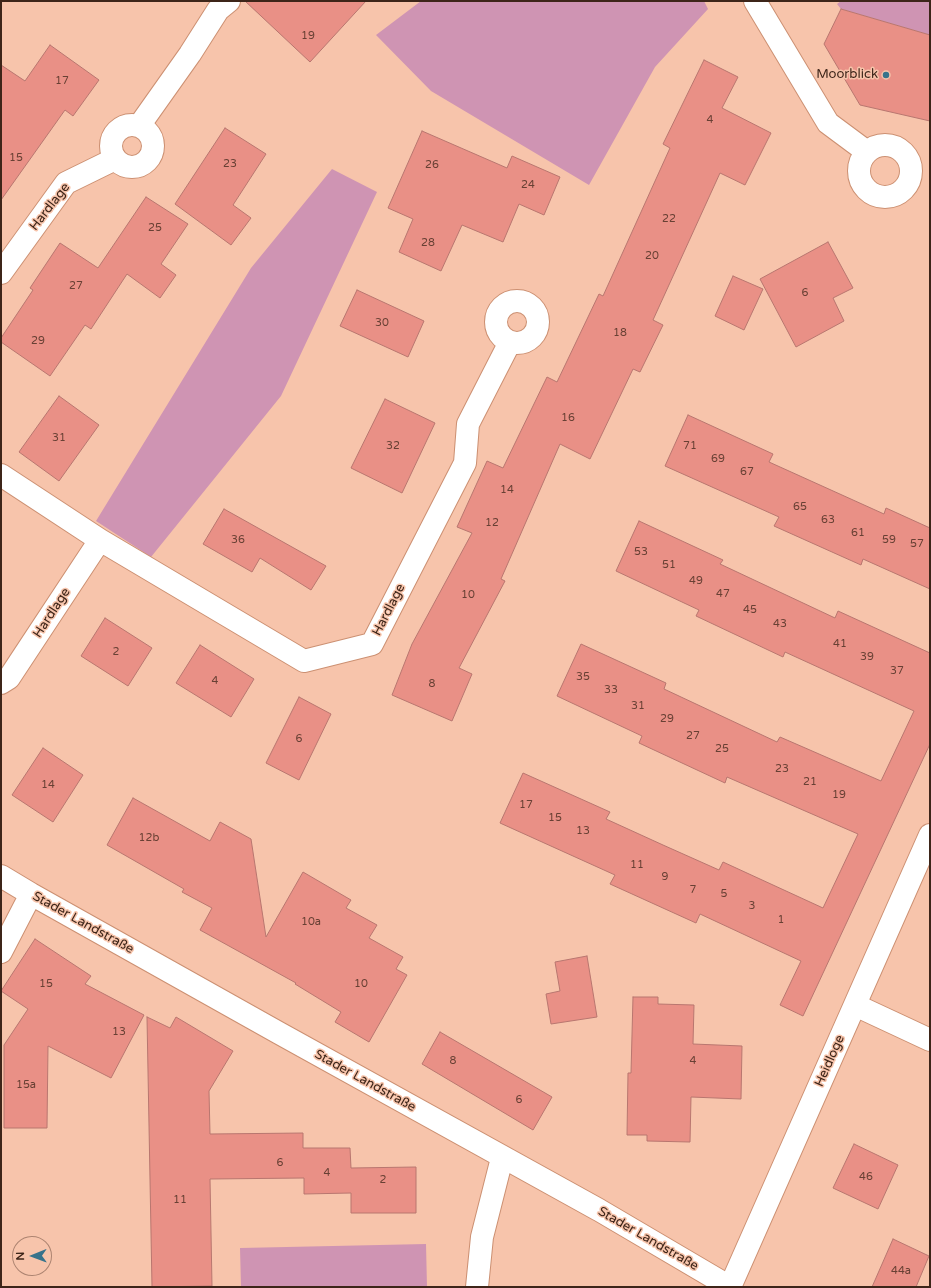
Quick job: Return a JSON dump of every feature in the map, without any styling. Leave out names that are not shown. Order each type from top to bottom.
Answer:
[{"type":"street","points":[[139,126],[190,54],[218,10],[229,1]]},
{"type":"street","points":[[755,1],[828,123],[867,152]]},
{"type":"street","points":[[123,126],[139,126],[148,132],[151,137],[153,147],[149,158],[141,165],[135,167],[124,166],[115,159],[112,154],[110,144],[115,133],[123,126]]},
{"type":"street","name":"Hardlage","points":[[1,273],[66,183],[115,159]]},
{"type":"street","name":"Hardlage","points":[[1,476],[100,540],[304,661],[372,644],[464,463],[468,424],[510,342]]},
{"type":"street","name":"Hardlage","points":[[1,683],[8,678],[100,540]]},
{"type":"street","name":"Heidloge","points":[[730,1287],[930,835]]},
{"type":"street","name":"Stader Landstraße","points":[[1,876],[502,1158],[599,1210],[730,1287]]},
{"type":"street","points":[[1,952],[31,894]]},
{"type":"street","points":[[855,1005],[930,1040]]},
{"type":"street","points":[[477,1287],[482,1237],[502,1158]]},
{"type":"shaded area","points":[[421,1],[704,1],[708,9],[655,67],[589,185],[431,91],[376,35]]},
{"type":"shaded area","points":[[841,1],[930,1],[930,35],[841,9],[837,4]]},
{"type":"shaded area","points":[[332,169],[377,192],[281,396],[151,557],[96,521],[251,268]]},
{"type":"shaded area","points":[[426,1244],[427,1287],[241,1287],[240,1248]]},
{"type":"building","points":[[245,1],[366,1],[310,62]]},
{"type":"building","name":"Moorblick","points":[[841,9],[930,35],[930,121],[860,105],[824,44]]},
{"type":"building","points":[[50,45],[99,80],[73,116],[65,110],[1,200],[1,65],[25,81]]},
{"type":"building","points":[[704,60],[738,77],[722,108],[771,133],[745,185],[720,173],[653,320],[663,325],[640,372],[633,369],[590,459],[560,444],[501,579],[505,581],[459,668],[472,674],[452,721],[392,695],[412,644],[472,533],[457,527],[487,461],[503,468],[547,377],[557,382],[599,294],[603,296],[670,148],[663,144]]},
{"type":"building","points":[[225,128],[266,154],[233,205],[251,218],[231,245],[175,204]]},
{"type":"building","points":[[422,131],[507,168],[512,156],[560,177],[544,215],[519,204],[503,242],[462,225],[441,271],[399,252],[413,219],[388,208]]},
{"type":"building","points":[[146,197],[188,224],[161,264],[176,275],[160,298],[127,274],[91,329],[85,325],[50,376],[1,342],[1,338],[33,290],[30,288],[60,243],[98,268]]},
{"type":"building","points":[[828,242],[853,288],[833,298],[844,321],[796,347],[760,279]]},
{"type":"building","points":[[733,276],[763,289],[744,330],[715,316]]},
{"type":"building","points":[[357,290],[424,321],[408,357],[340,326]]},
{"type":"building","points":[[59,396],[99,425],[59,481],[19,452]]},
{"type":"building","points":[[385,399],[435,423],[402,493],[351,468]]},
{"type":"building","points":[[688,415],[773,454],[769,462],[884,514],[886,508],[930,528],[930,589],[863,559],[861,565],[774,526],[779,517],[665,466]]},
{"type":"building","points":[[224,509],[326,566],[311,590],[260,558],[252,572],[203,544]]},
{"type":"building","points":[[639,521],[723,560],[720,564],[835,618],[838,611],[930,653],[930,744],[803,1016],[780,1005],[801,961],[700,914],[696,923],[610,884],[615,875],[500,823],[523,773],[610,812],[606,819],[663,845],[719,870],[723,862],[823,908],[858,834],[727,777],[725,783],[639,743],[642,736],[557,696],[581,644],[666,683],[664,689],[777,742],[780,737],[881,781],[914,711],[785,652],[783,657],[696,616],[699,610],[616,571]]},
{"type":"building","points":[[105,618],[152,648],[128,686],[81,656]]},
{"type":"building","points":[[200,645],[254,679],[231,717],[176,683]]},
{"type":"building","points":[[299,697],[331,714],[299,780],[266,763]]},
{"type":"building","points":[[43,748],[83,775],[53,822],[12,795]]},
{"type":"building","points":[[133,798],[210,841],[220,822],[251,839],[266,937],[303,872],[351,900],[346,908],[377,925],[369,938],[403,957],[396,969],[407,975],[369,1042],[335,1022],[341,1012],[295,984],[296,983],[200,930],[212,908],[182,892],[184,889],[107,845]]},
{"type":"building","points":[[35,939],[91,976],[85,984],[144,1015],[111,1078],[48,1046],[47,1128],[4,1128],[4,1045],[28,1009],[1,991]]},
{"type":"building","points":[[587,956],[597,1017],[551,1024],[546,994],[560,991],[555,962]]},
{"type":"building","points":[[633,997],[658,997],[658,1004],[694,1005],[693,1044],[742,1046],[741,1099],[691,1097],[690,1142],[647,1141],[647,1135],[627,1135],[628,1073],[631,1073]]},
{"type":"building","points":[[147,1017],[170,1028],[176,1017],[233,1051],[209,1091],[210,1134],[303,1133],[303,1148],[350,1148],[351,1168],[416,1167],[416,1213],[351,1213],[351,1193],[304,1194],[304,1178],[210,1179],[212,1286],[152,1287]]},
{"type":"building","points":[[440,1032],[552,1097],[533,1130],[422,1064]]},
{"type":"building","points":[[854,1144],[898,1165],[878,1209],[833,1188]]},
{"type":"building","points":[[893,1239],[929,1256],[916,1287],[872,1287]]},
{"type":"place","name":"Moorblick","points":[[886,75]]}]
